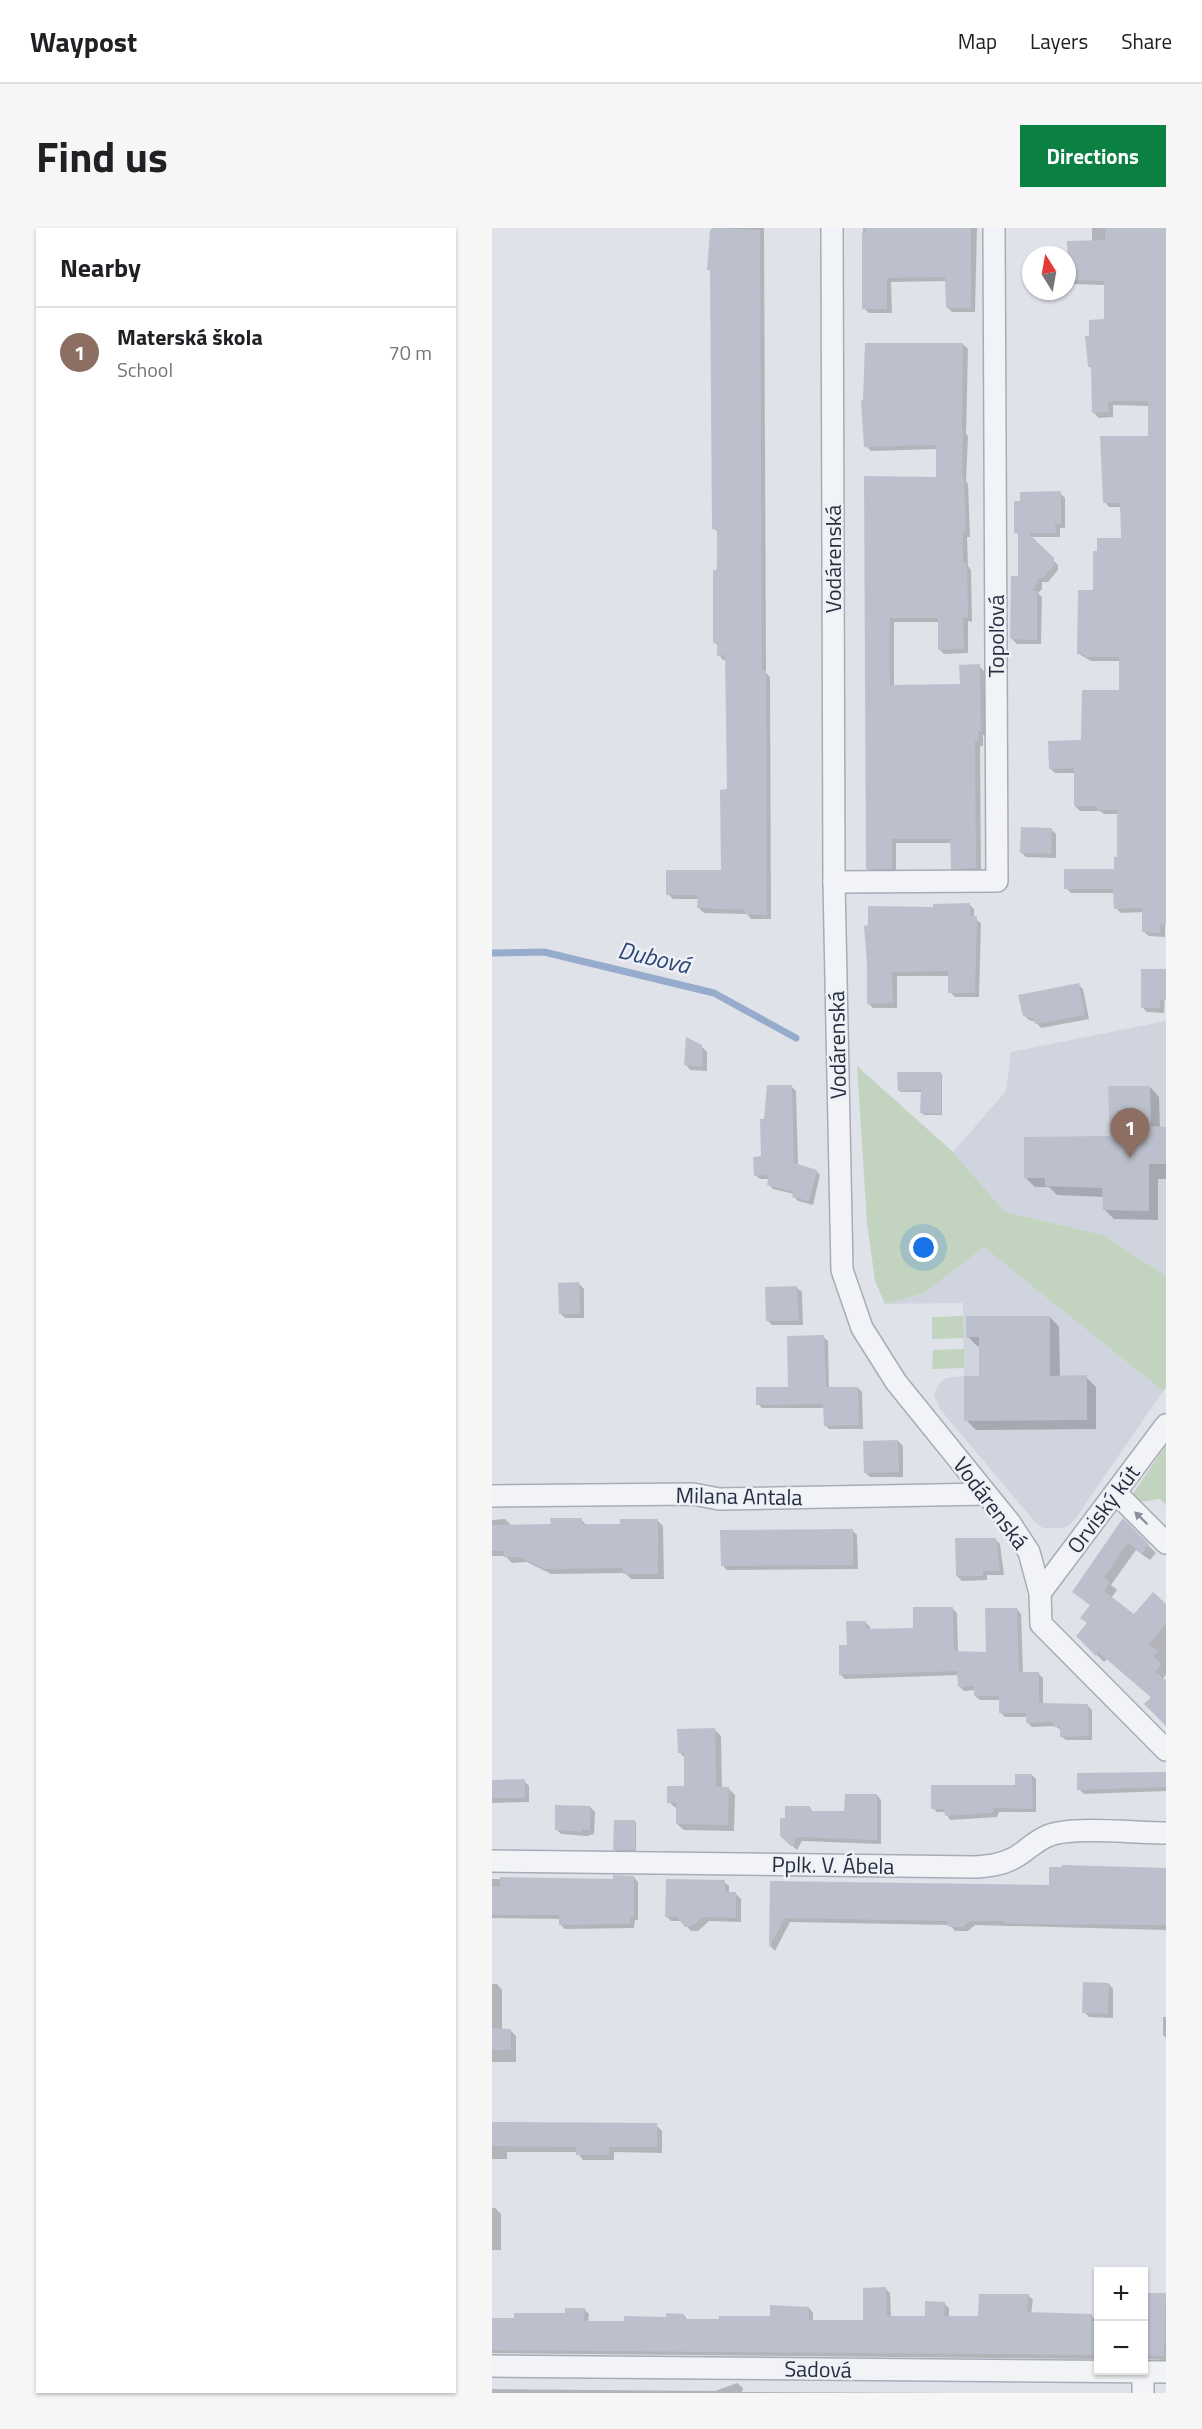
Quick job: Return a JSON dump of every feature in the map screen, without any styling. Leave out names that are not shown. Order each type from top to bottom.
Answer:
[{"type":"street","name":"Vodárenská","points":[[832,228],[834,882],[842,1270],[862,1329],[896,1382],[986,1494],[1029,1552],[1040,1593],[1041,1624],[1166,1750]]},
{"type":"street","name":"Topoľová","points":[[834,882],[997,881],[994,228]]},
{"type":"street","name":"Orviský kút","points":[[1040,1593],[1166,1425]]},
{"type":"street","points":[[1116,1493],[1166,1543]]},
{"type":"street","name":"Milana Antala","points":[[492,1497],[693,1494],[719,1499],[986,1494]]},
{"type":"street","name":"Pplk. V. Ábela","points":[[492,1861],[976,1867],[994,1866],[1013,1859],[1033,1843],[1051,1834],[1069,1832],[1166,1833]]},
{"type":"street","name":"Sadová","points":[[492,2366],[1094,2372]]},
{"type":"street","name":"Sadová","points":[[1148,2372],[1166,2372]]},
{"type":"street","points":[[1143,2375],[1143,2393]]},
{"type":"shaded area","points":[[1166,1021],[1166,1276],[1103,1235],[1005,1212],[953,1152],[1006,1091],[1011,1052]]},
{"type":"shaded area","points":[[984,1246],[1163,1391],[1073,1522],[1064,1528],[1043,1528],[1035,1522],[940,1409],[934,1395],[938,1385],[946,1378],[964,1376],[963,1303],[885,1304],[924,1293]]},
{"type":"green space","points":[[857,1066],[953,1152],[1005,1212],[1103,1235],[1166,1276],[1166,1387],[1163,1391],[984,1247],[924,1293],[885,1304],[875,1281],[867,1222]]},
{"type":"green space","points":[[963,1316],[964,1338],[932,1339],[932,1317]]},
{"type":"green space","points":[[964,1349],[964,1368],[932,1369],[933,1350]]},
{"type":"green space","points":[[1166,1445],[1166,1505],[1160,1499],[1126,1504]]},
{"type":"building","points":[[714,228],[760,230],[762,670],[766,670],[767,915],[745,914],[745,910],[697,908],[698,895],[666,895],[666,870],[721,870],[720,790],[727,789],[725,655],[717,656],[717,643],[713,643],[713,570],[717,570],[717,529],[712,529],[710,270],[707,270],[710,230]]},
{"type":"building","points":[[865,228],[971,228],[971,308],[946,308],[945,277],[887,278],[887,309],[862,309],[862,233],[865,233]]},
{"type":"building","points":[[1105,228],[1166,228],[1166,925],[1160,924],[1161,933],[1142,932],[1142,908],[1114,909],[1113,889],[1064,889],[1064,869],[1114,869],[1114,857],[1117,857],[1117,810],[1097,810],[1097,806],[1074,806],[1074,768],[1049,769],[1048,741],[1081,740],[1082,690],[1119,690],[1119,657],[1085,657],[1085,654],[1077,654],[1078,590],[1093,590],[1093,551],[1097,551],[1097,538],[1121,538],[1120,503],[1103,503],[1100,436],[1148,436],[1148,401],[1108,401],[1109,412],[1092,413],[1091,366],[1088,367],[1085,336],[1089,336],[1089,320],[1104,319],[1104,281],[1076,280],[1076,246],[1067,246],[1067,241],[1105,240]]},
{"type":"building","points":[[865,343],[963,343],[962,477],[964,477],[966,532],[963,532],[963,563],[967,563],[968,617],[963,617],[964,649],[938,650],[938,618],[890,618],[889,650],[890,685],[960,684],[959,665],[980,664],[981,731],[978,731],[979,741],[975,741],[976,868],[951,869],[950,839],[892,839],[892,869],[866,869],[864,476],[936,477],[936,445],[864,447],[861,400],[863,400]]},
{"type":"building","points":[[1061,491],[1061,524],[1055,524],[1056,533],[1028,533],[1054,558],[1054,565],[1043,578],[1038,578],[1032,591],[1037,591],[1037,640],[1010,639],[1011,576],[1018,576],[1018,533],[1014,533],[1014,501],[1020,501],[1020,492]]},
{"type":"building","points":[[1021,827],[1052,828],[1051,854],[1020,853]]},
{"type":"building","points":[[970,903],[970,916],[977,916],[975,993],[948,993],[948,971],[892,972],[893,1003],[867,1004],[864,926],[868,925],[868,906],[933,907],[933,904]]},
{"type":"building","points":[[1141,969],[1166,969],[1166,1000],[1160,1000],[1160,1008],[1141,1008]]},
{"type":"building","points":[[1079,983],[1085,1015],[1035,1024],[1033,1018],[1023,1016],[1018,995]]},
{"type":"building","points":[[686,1037],[702,1045],[703,1067],[684,1065]]},
{"type":"building","points":[[897,1072],[941,1072],[941,1114],[920,1113],[921,1090],[898,1091]]},
{"type":"building","points":[[767,1085],[792,1085],[794,1163],[817,1170],[809,1201],[792,1197],[793,1192],[767,1185],[769,1175],[754,1176],[753,1157],[761,1156],[760,1119],[764,1119]]},
{"type":"building","points":[[1108,1086],[1150,1086],[1151,1126],[1166,1127],[1166,1164],[1149,1164],[1149,1211],[1103,1210],[1102,1188],[1045,1186],[1045,1178],[1024,1178],[1024,1137],[1110,1136]]},
{"type":"building","points":[[579,1282],[580,1314],[559,1314],[558,1283]]},
{"type":"building","points":[[797,1286],[799,1321],[766,1321],[765,1287]]},
{"type":"building","points":[[966,1316],[1050,1316],[1050,1376],[1087,1375],[1087,1420],[964,1421],[964,1376],[979,1376],[979,1337],[966,1337]]},
{"type":"building","points":[[824,1335],[826,1387],[858,1387],[859,1425],[824,1426],[823,1404],[756,1405],[756,1387],[788,1387],[787,1336]]},
{"type":"building","points":[[898,1440],[899,1472],[864,1473],[863,1441]]},
{"type":"building","points":[[550,1518],[582,1518],[582,1524],[620,1524],[620,1519],[658,1519],[658,1574],[623,1574],[623,1568],[544,1569],[520,1557],[504,1557],[504,1551],[492,1551],[492,1525],[551,1524]]},
{"type":"building","points":[[1123,1518],[1149,1544],[1142,1554],[1128,1543],[1104,1577],[1110,1582],[1104,1591],[1134,1614],[1153,1592],[1166,1604],[1166,1623],[1149,1644],[1158,1651],[1153,1656],[1162,1664],[1155,1672],[1166,1680],[1166,1726],[1144,1704],[1151,1697],[1098,1652],[1096,1656],[1076,1636],[1087,1623],[1080,1618],[1090,1605],[1072,1592]]},
{"type":"building","points":[[853,1529],[853,1565],[721,1566],[720,1530]]},
{"type":"building","points":[[955,1538],[996,1538],[1000,1571],[983,1571],[983,1576],[956,1576]]},
{"type":"building","points":[[913,1607],[953,1607],[954,1651],[986,1652],[985,1608],[1017,1608],[1019,1672],[1039,1672],[1039,1703],[1088,1704],[1089,1736],[1060,1737],[1060,1726],[1053,1727],[1053,1722],[1026,1723],[1026,1713],[999,1713],[999,1696],[974,1696],[974,1686],[958,1687],[957,1671],[839,1675],[839,1645],[847,1645],[846,1621],[866,1621],[866,1629],[913,1628]]},
{"type":"building","points":[[715,1728],[716,1787],[729,1787],[728,1825],[676,1824],[676,1803],[667,1803],[667,1786],[684,1786],[684,1753],[678,1753],[677,1729]]},
{"type":"building","points":[[1166,1772],[1166,1787],[1077,1790],[1077,1773]]},
{"type":"building","points":[[1015,1774],[1032,1774],[1033,1809],[995,1808],[992,1813],[945,1816],[944,1809],[931,1809],[931,1785],[1015,1785]]},
{"type":"building","points":[[525,1779],[525,1798],[492,1798],[492,1780]]},
{"type":"building","points":[[845,1794],[877,1794],[877,1840],[797,1837],[792,1847],[780,1836],[780,1818],[785,1818],[785,1806],[810,1806],[810,1811],[844,1811]]},
{"type":"building","points":[[555,1805],[590,1806],[590,1830],[582,1830],[582,1832],[555,1830]]},
{"type":"building","points":[[614,1820],[635,1820],[635,1850],[613,1850]]},
{"type":"building","points":[[1062,1865],[1166,1868],[1166,1925],[1026,1924],[1005,1923],[1005,1921],[969,1921],[963,1927],[949,1927],[947,1921],[785,1918],[769,1948],[770,1881],[1049,1885],[1049,1867],[1062,1867]]},
{"type":"building","points":[[613,1875],[634,1876],[634,1916],[631,1916],[630,1924],[559,1925],[559,1915],[492,1915],[492,1887],[500,1887],[500,1877],[613,1879]]},
{"type":"building","points":[[666,1879],[725,1880],[725,1892],[736,1892],[736,1918],[703,1917],[692,1926],[685,1927],[677,1917],[665,1917]]},
{"type":"building","points":[[1083,1982],[1109,1983],[1108,2014],[1082,2013]]},
{"type":"building","points":[[492,2028],[511,2029],[511,2050],[492,2050]]},
{"type":"building","points":[[492,2122],[657,2123],[657,2147],[609,2147],[609,2155],[576,2155],[576,2147],[492,2146]]},
{"type":"building","points":[[886,2287],[887,2316],[925,2316],[925,2301],[945,2302],[944,2316],[978,2316],[979,2294],[1029,2294],[1027,2312],[1092,2314],[1094,2355],[492,2350],[492,2318],[514,2318],[514,2313],[565,2313],[565,2308],[585,2308],[584,2321],[624,2321],[624,2316],[666,2317],[666,2313],[684,2314],[684,2319],[719,2319],[719,2316],[770,2316],[770,2305],[809,2307],[809,2320],[863,2320],[863,2288]]},
{"type":"building","points":[[1148,2293],[1166,2293],[1164,2356],[1148,2355]]},
{"type":"waterway","name":"Dubová","points":[[492,953],[544,952],[714,993],[796,1038]]},
{"type":"place","name":"Materská škola","points":[[1130,1158]]}]
